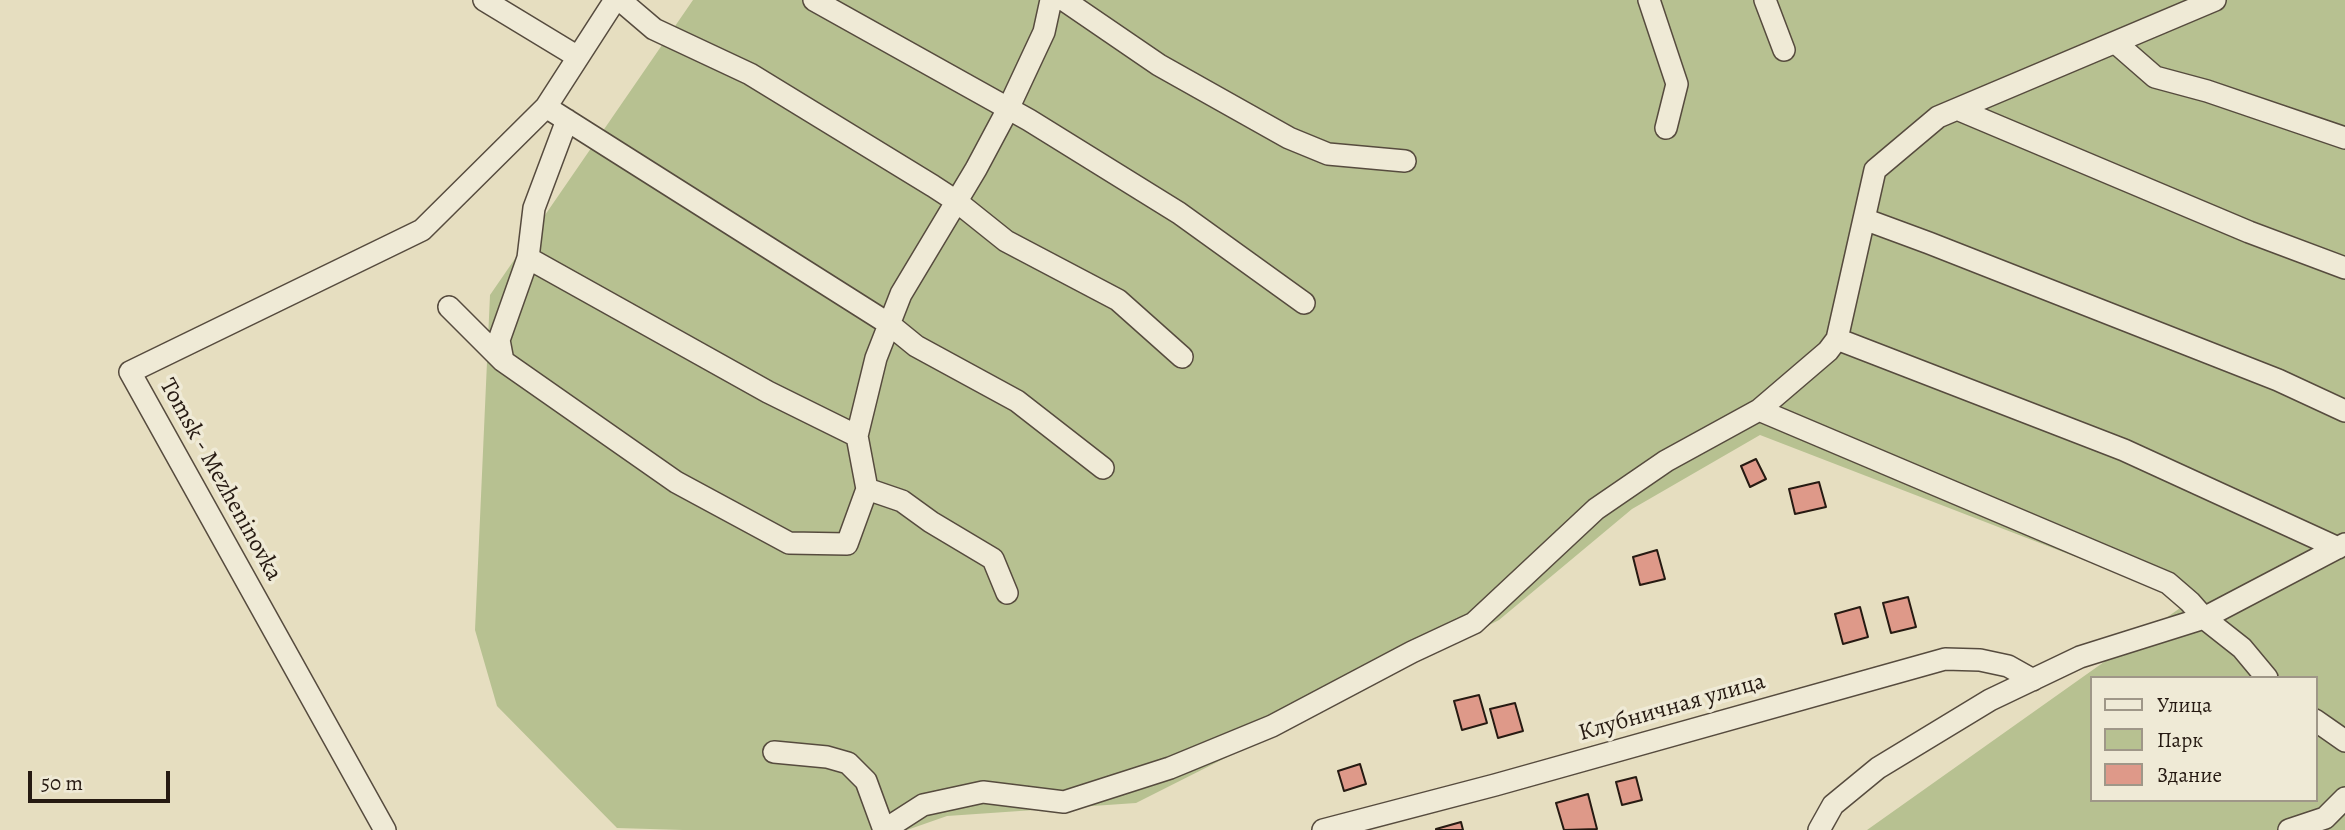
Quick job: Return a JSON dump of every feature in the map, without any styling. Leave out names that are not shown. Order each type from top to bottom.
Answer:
[{"type":"street","points":[[484,0],[579,57]]},
{"type":"street","points":[[1103,468],[1017,401],[916,346],[889,324],[546,107],[617,0],[654,29],[750,74],[956,201],[1006,241],[1118,300],[1182,357]]},
{"type":"street","points":[[814,0],[1008,109],[1179,213],[1304,303]]},
{"type":"street","points":[[449,307],[503,360],[676,482],[789,543],[847,544],[867,489],[857,436],[876,358],[901,294],[1008,109],[1044,32],[1051,0]]},
{"type":"street","points":[[1064,0],[1159,65],[1289,138],[1328,154],[1405,161]]},
{"type":"street","points":[[1649,0],[1677,84],[1666,128]]},
{"type":"street","points":[[1765,0],[1784,50]]},
{"type":"street","points":[[774,752],[827,757],[848,763],[866,780],[884,830],[923,806],[983,792],[1064,802],[1170,768],[1272,726],[1412,652],[1474,623],[1596,509],[1666,461],[1759,410],[1828,351],[1837,339],[1875,170],[1938,117],[2215,0]]},
{"type":"street","points":[[2116,43],[2155,77],[2207,91],[2345,138]]},
{"type":"street","name":"Tomsk - Mezheninovka","points":[[385,830],[130,372],[422,229],[546,107]]},
{"type":"street","points":[[1957,109],[2249,232],[2345,268]]},
{"type":"street","points":[[503,360],[499,340],[528,258],[534,208],[567,120]]},
{"type":"street","points":[[1864,219],[2278,380],[2345,411]]},
{"type":"street","points":[[528,258],[768,392],[857,436]]},
{"type":"street","points":[[1837,339],[2124,450],[2341,546]]},
{"type":"street","points":[[1759,410],[2168,583],[2190,601],[2204,618],[2242,648],[2265,676]]},
{"type":"street","points":[[867,489],[902,501],[931,522],[993,559],[1007,593]]},
{"type":"street","points":[[1819,830],[1833,804],[1878,768],[1990,701],[2080,657],[2204,618],[2341,546]]},
{"type":"street","name":"Клубничная улица","points":[[1323,830],[1495,785],[1945,659],[1980,660],[2008,666],[2033,680]]},
{"type":"street","points":[[2317,721],[2345,741]]},
{"type":"street","points":[[2297,829],[2325,818],[2345,798]]},
{"type":"green space","points":[[693,0],[2345,0],[2345,830],[1867,830],[2190,601],[1760,435],[1632,509],[1499,620],[1136,803],[947,816],[907,830],[617,828],[497,706],[475,630],[490,295]]},
{"type":"building","points":[[1756,459],[1766,479],[1750,487],[1741,466]]},
{"type":"building","points":[[1819,482],[1826,507],[1795,514],[1789,489]]},
{"type":"building","points":[[1657,550],[1665,579],[1640,585],[1633,557]]},
{"type":"building","points":[[1908,597],[1916,627],[1891,633],[1883,603]]},
{"type":"building","points":[[1860,607],[1868,637],[1843,644],[1835,614]]},
{"type":"building","points":[[1479,695],[1487,723],[1462,730],[1454,701]]},
{"type":"building","points":[[1515,703],[1523,731],[1498,738],[1490,709]]},
{"type":"building","points":[[1360,764],[1366,784],[1344,791],[1338,771]]},
{"type":"building","points":[[1636,777],[1642,800],[1622,805],[1616,782]]},
{"type":"building","points":[[1588,794],[1597,829],[1564,830],[1556,803]]},
{"type":"building","points":[[1461,822],[1463,830],[1436,830],[1436,829]]}]
